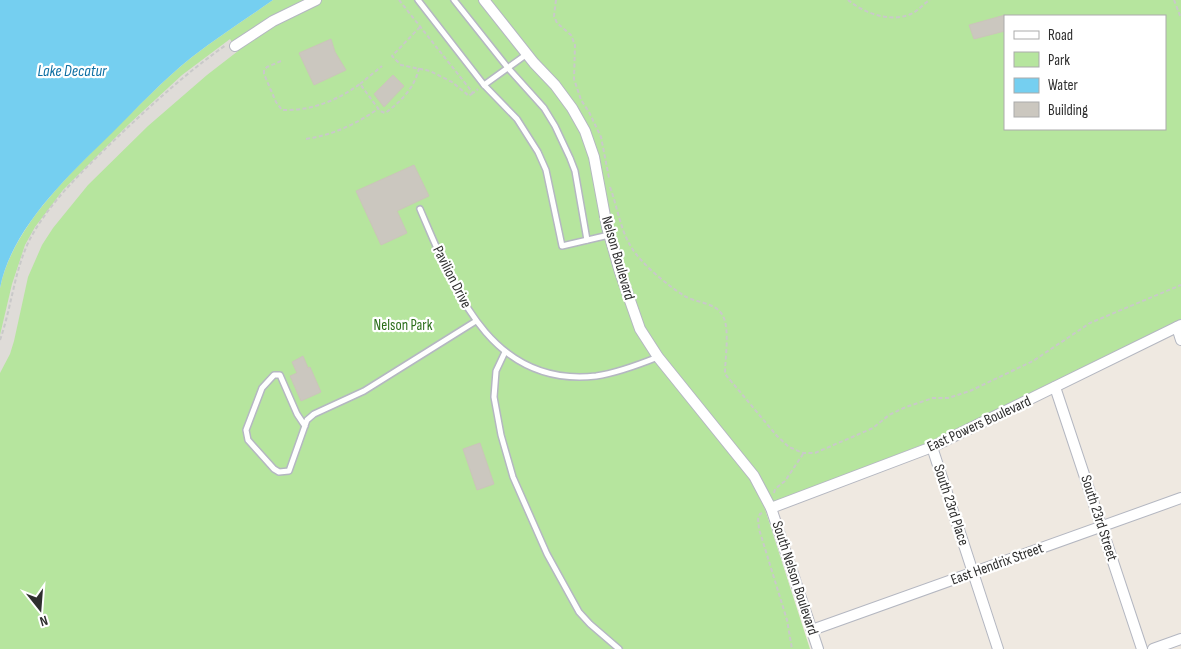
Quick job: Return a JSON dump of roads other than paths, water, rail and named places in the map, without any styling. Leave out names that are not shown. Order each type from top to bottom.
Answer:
[{"type":"street","points":[[237,44],[273,21],[316,0]]},
{"type":"street","name":"Nelson Boulevard","points":[[484,0],[527,54],[555,85],[572,108],[585,131],[594,158],[609,235],[640,329],[658,357],[754,476],[771,508]]},
{"type":"street","points":[[1179,326],[1181,340]]},
{"type":"street","name":"East Powers Boulevard","points":[[771,508],[932,447],[1179,326]]},
{"type":"street","name":"South 23rd Street","points":[[1056,387],[1142,649]]},
{"type":"street","name":"South 23rd Place","points":[[932,447],[998,649]]},
{"type":"street","name":"East Hendrix Street","points":[[812,630],[1181,498]]},
{"type":"street","name":"South Nelson Boulevard","points":[[771,508],[818,649]]},
{"type":"street","points":[[1153,649],[1181,639]]},
{"type":"lane","points":[[418,0],[484,84],[517,120],[538,152],[546,170],[562,246],[609,235]]},
{"type":"lane","points":[[454,0],[508,68],[544,108],[564,144],[575,170],[587,240]]},
{"type":"lane","points":[[484,84],[527,54]]},
{"type":"lane","name":"Pavilion Drive","points":[[420,209],[453,284],[476,321],[505,352],[514,358],[551,375],[571,377],[597,376],[658,357]]},
{"type":"lane","points":[[305,426],[297,414],[280,376],[274,375],[262,388],[246,430],[248,440],[274,469],[279,472],[289,472],[305,426],[314,414],[364,391],[476,321]]},
{"type":"lane","points":[[505,352],[496,371],[494,396],[501,435],[513,477],[547,554],[579,612],[619,649]]},
{"type":"water","name":"Lake Decatur","points":[[0,0],[273,0],[181,66],[78,166],[44,203],[29,223],[6,266],[0,288]]},
{"type":"park label","name":"Nelson Park","points":[[403,325]]}]
